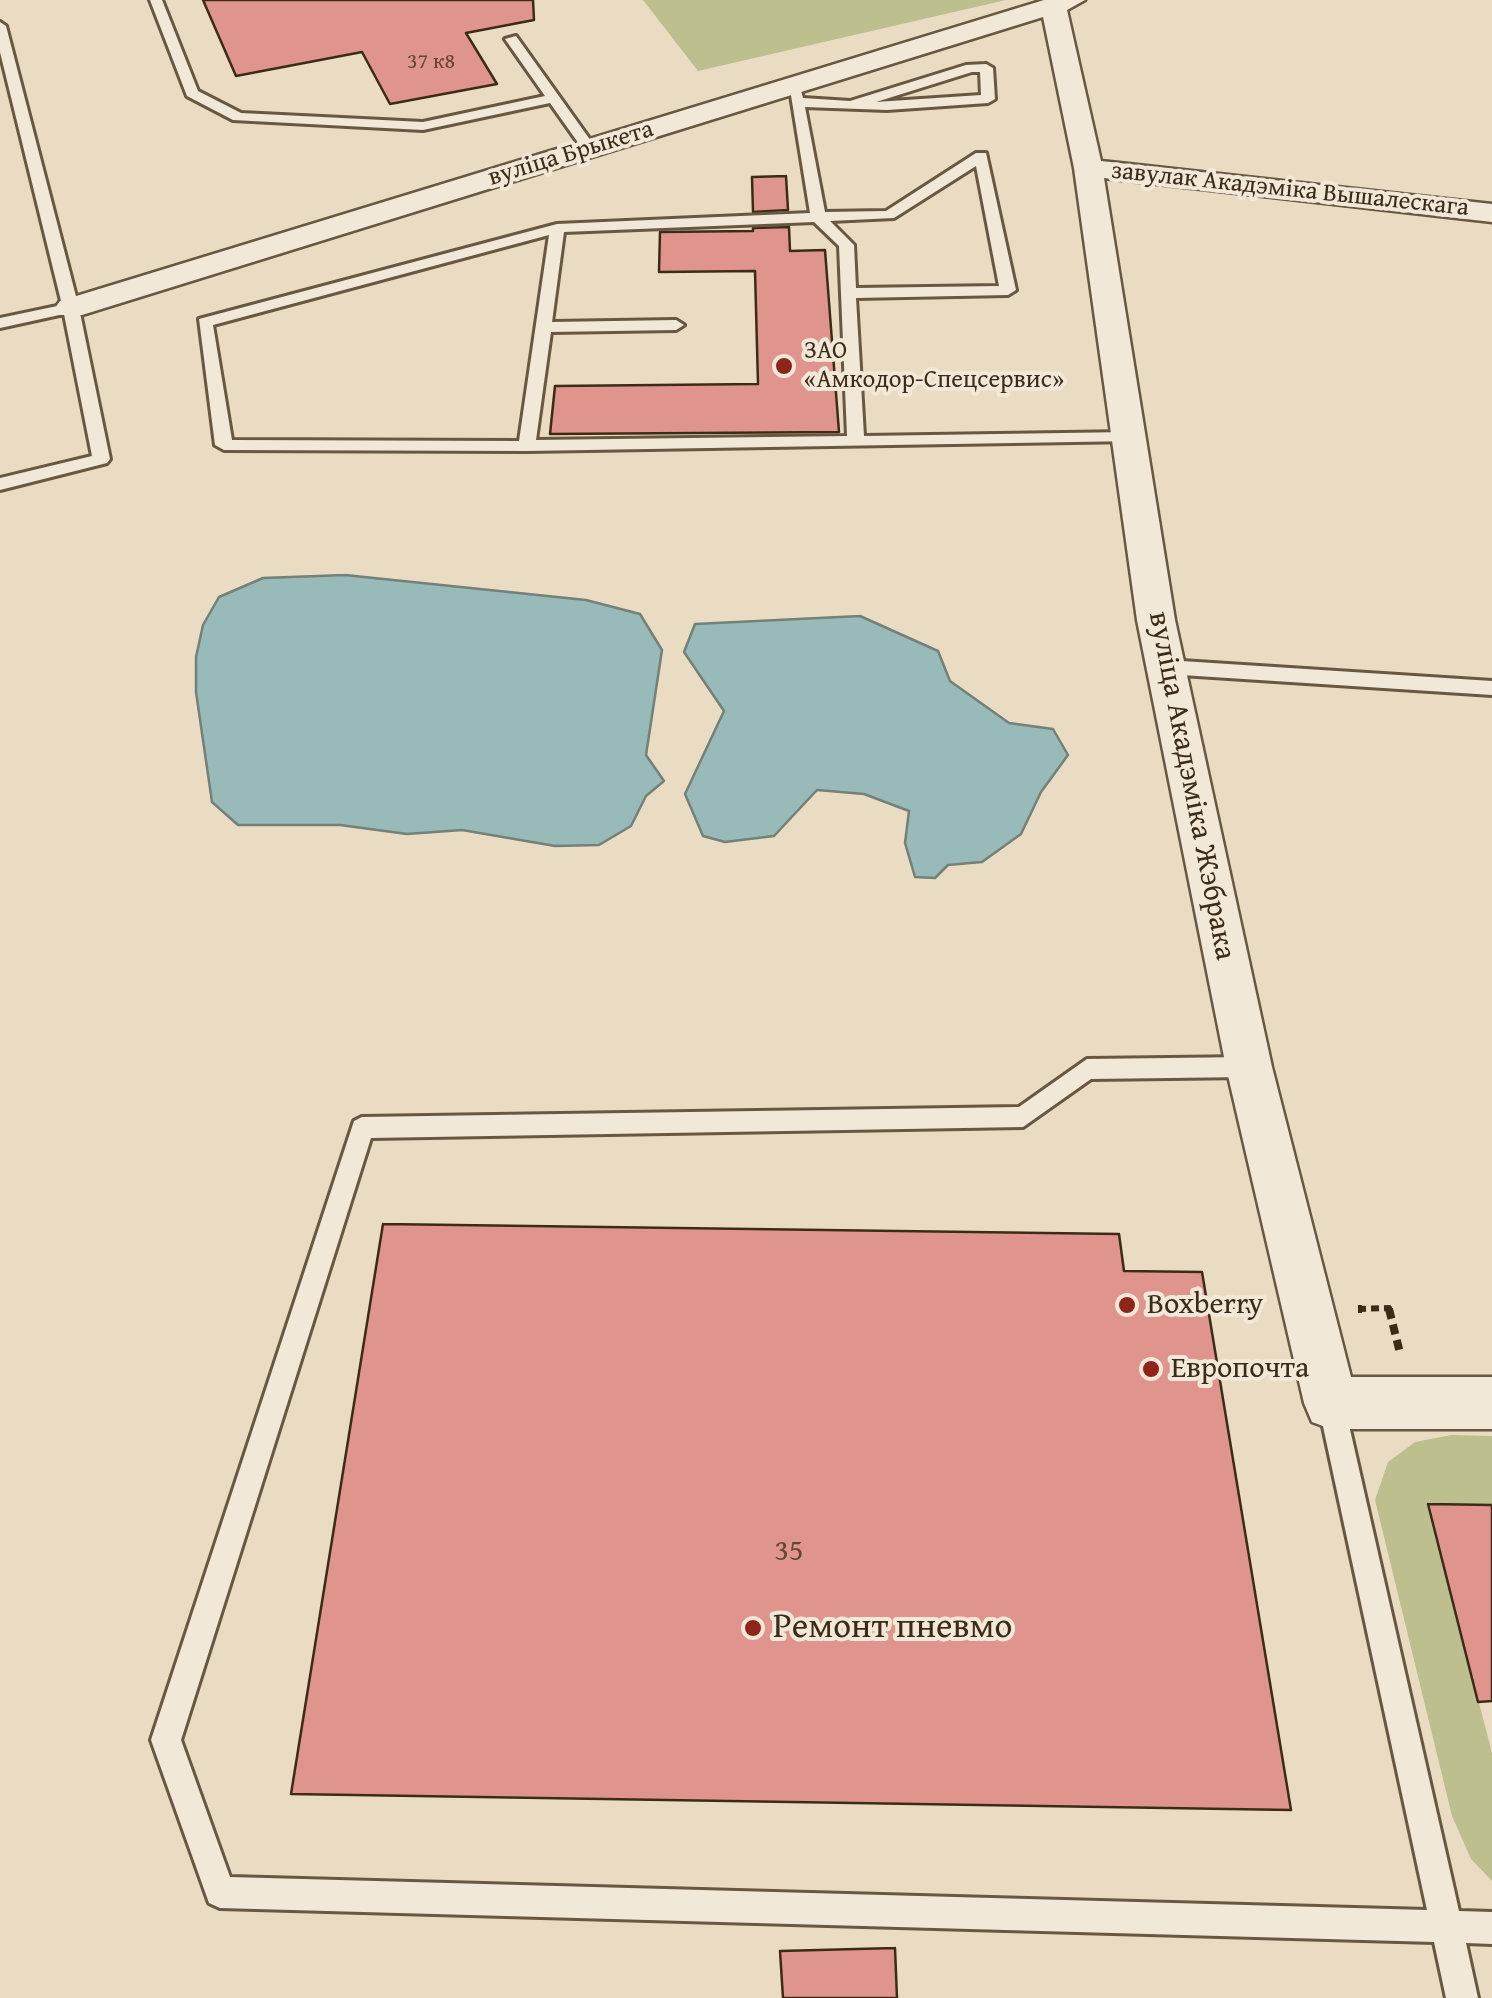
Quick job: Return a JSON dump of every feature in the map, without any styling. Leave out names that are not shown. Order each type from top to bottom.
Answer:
[{"type":"street","name":"вуліца Брыкета","points":[[71,308],[588,148],[796,94],[1059,2]]},
{"type":"street","name":"вуліца Акадэміка Жэбрака","points":[[1059,2],[1166,668],[1248,1066],[1331,1403]]},
{"type":"street","name":"завулак Акадэміка Вышалескага","points":[[1088,168],[1492,213]]},
{"type":"street","points":[[1331,1403],[1492,1403]]},
{"type":"lane","points":[[156,0],[192,93],[238,117],[422,126],[551,98]]},
{"type":"lane","points":[[0,484],[102,459],[71,308],[1,33]]},
{"type":"lane","points":[[512,39],[588,148]]},
{"type":"lane","points":[[852,105],[970,68],[986,68],[988,98],[852,105],[796,94],[818,217],[846,245],[856,441]]},
{"type":"lane","points":[[849,294],[1008,290],[981,156],[889,215],[557,228],[205,322],[224,444],[527,446],[1129,437]]},
{"type":"lane","points":[[527,446],[557,228]]},
{"type":"lane","points":[[0,323],[71,308]]},
{"type":"lane","points":[[543,327],[676,325]]},
{"type":"lane","points":[[1166,668],[1492,688]]},
{"type":"lane","points":[[1248,1066],[1088,1069],[1023,1117],[362,1128],[166,1740],[220,1892],[1492,1928]]},
{"type":"lane","points":[[1331,1403],[1462,1998]]},
{"type":"path","points":[[1342,1309],[1390,1308],[1402,1358]]},
{"type":"path","points":[[1208,1311],[1267,1310]]},
{"type":"green space","points":[[643,0],[1006,0],[698,71]]},
{"type":"green space","points":[[1451,1435],[1492,1436],[1492,1505],[1428,1505],[1492,1753],[1492,1881],[1471,1859],[1452,1816],[1375,1500],[1388,1462],[1415,1442]]},
{"type":"water","points":[[345,575],[586,600],[640,614],[662,650],[646,755],[664,781],[646,796],[631,826],[599,845],[555,846],[462,830],[407,834],[340,825],[238,825],[212,802],[196,692],[196,657],[203,625],[219,597],[263,578]]},
{"type":"water","points":[[860,616],[938,651],[950,681],[1009,723],[1053,729],[1068,755],[1041,792],[1021,834],[982,862],[948,865],[935,878],[915,877],[905,843],[909,811],[864,794],[817,790],[774,836],[725,842],[703,836],[685,794],[724,711],[684,652],[695,624]]},
{"type":"building","points":[[203,0],[533,0],[534,20],[466,33],[497,84],[390,104],[362,52],[236,76]]},
{"type":"building","points":[[786,176],[788,210],[753,212],[752,177]]},
{"type":"building","points":[[789,227],[790,251],[825,250],[839,432],[550,434],[555,386],[758,384],[755,271],[659,272],[660,232]]},
{"type":"building","points":[[383,1224],[1119,1234],[1124,1271],[1202,1272],[1291,1810],[291,1794]]},
{"type":"building","points":[[1428,1504],[1492,1505],[1492,1701],[1478,1702]]},
{"type":"building","points":[[895,1948],[897,1998],[783,1998],[780,1951]]},
{"type":"place","name":"ЗАО «Амкодор-Спецсервис»","points":[[784,366]]},
{"type":"place","name":"Boxberry","points":[[1127,1305]]},
{"type":"place","name":"Европочта","points":[[1151,1369]]},
{"type":"place","name":"Ремонт пневмо","points":[[753,1628]]}]
